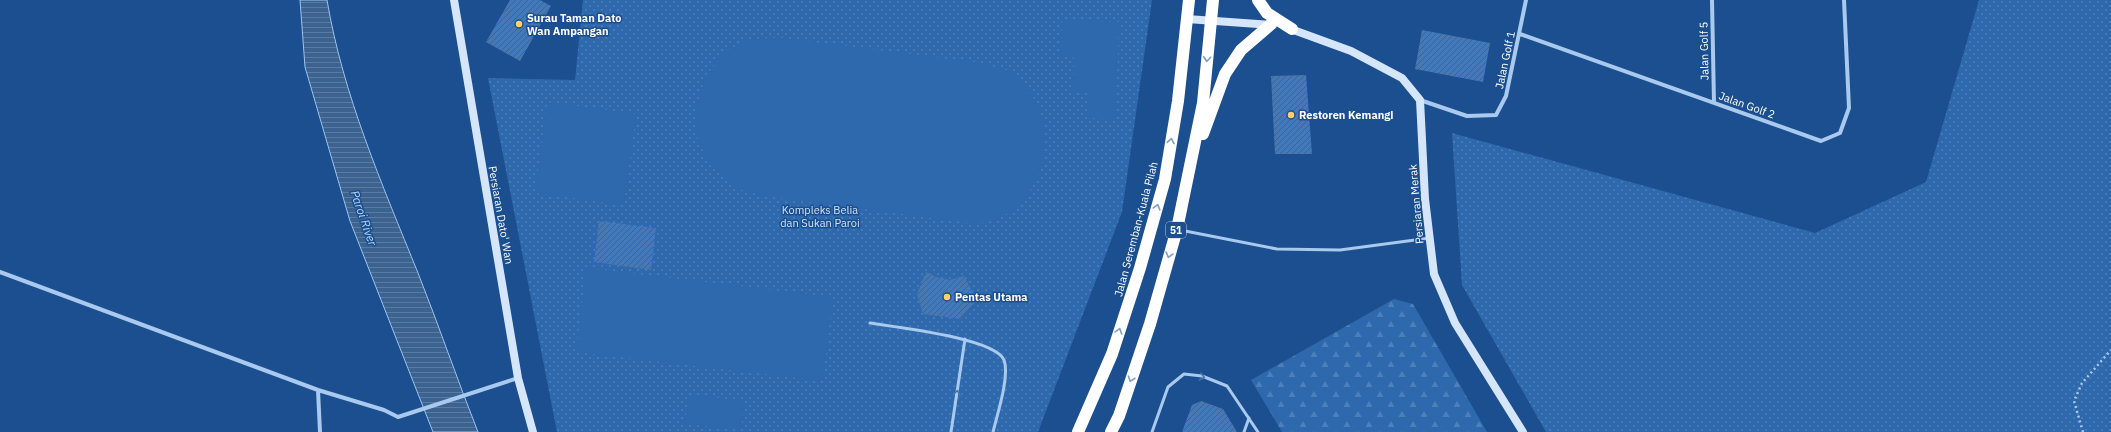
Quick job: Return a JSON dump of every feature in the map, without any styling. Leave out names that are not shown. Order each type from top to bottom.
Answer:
[{"type":"highway","name":"Jalan Seremban-Kuala Pilah","points":[[1078,432],[1112,354],[1140,268],[1164,180],[1178,101],[1189,0]]},
{"type":"highway","name":"51","points":[[1111,432],[1119,416],[1150,324],[1177,230],[1203,104],[1213,0]]},
{"type":"highway","points":[[1258,0],[1267,13],[1292,29]]},
{"type":"highway","points":[[1180,212],[1205,128],[1225,74],[1241,50],[1270,25]]},
{"type":"street","name":"Persiaran Dato' Wan","points":[[454,0],[518,378],[533,432]]},
{"type":"street","name":"Jalan Golf 1","points":[[1420,100],[1467,116],[1496,115],[1506,96],[1526,0]]},
{"type":"street","name":"Jalan Golf 5","points":[[1712,0],[1714,103]]},
{"type":"street","name":"Jalan Golf 2","points":[[1520,34],[1821,141],[1840,133],[1849,108],[1844,0]]},
{"type":"street","points":[[1187,19],[1270,25],[1292,29],[1351,51],[1402,78],[1420,100]]},
{"type":"street","name":"Persiaran Merak","points":[[1420,100],[1425,199],[1434,274],[1455,323],[1523,432]]},
{"type":"street","points":[[0,272],[318,390],[384,410],[398,417],[518,378]]},
{"type":"street","points":[[318,390],[320,432]]},
{"type":"lane","points":[[1177,230],[1277,249],[1340,250],[1430,238]]},
{"type":"lane","points":[[870,323],[965,339],[996,349],[1004,359],[1006,371],[993,432]]},
{"type":"lane","points":[[951,432],[965,339]]},
{"type":"lane","points":[[1152,432],[1168,387],[1184,374],[1202,376],[1228,386],[1258,432]]},
{"type":"lane","points":[[1244,432],[1249,418]]},
{"type":"path","points":[[2083,432],[2074,401],[2082,384],[2111,350]]},
{"type":"green space","name":"Kompleks Belia dan Sukan Paroi","points":[[583,0],[1152,0],[1122,212],[1038,432],[557,432],[488,78],[575,80]]},
{"type":"green space","points":[[1979,0],[2111,0],[2111,432],[1546,432],[1462,285],[1452,133],[1815,233],[1926,182]]},
{"type":"green space","points":[[1062,20],[1119,22],[1116,119],[1088,118],[1089,93],[1073,93],[1074,57],[1061,56]]},
{"type":"green space","points":[[783,38],[981,63],[1012,73],[1037,103],[1043,122],[1045,141],[1043,161],[1036,179],[1026,196],[1012,210],[995,220],[970,223],[764,196],[734,188],[710,165],[698,140],[696,108],[706,75],[726,52],[746,39]]},
{"type":"green space","points":[[547,102],[636,114],[624,205],[535,193]]},
{"type":"green space","points":[[586,268],[833,297],[823,381],[576,352]]},
{"type":"green space","points":[[1394,299],[1413,304],[1487,432],[1282,432],[1251,380]]},
{"type":"green space","points":[[688,395],[744,401],[741,430],[685,424]]},
{"type":"water","name":"Paroi River","points":[[300,0],[327,0],[334,35],[353,105],[478,432],[433,432],[350,221],[305,67]]},
{"type":"building","name":"Surau Taman Dato Wan Ampangan","points":[[510,0],[540,0],[551,6],[520,61],[486,42]]},
{"type":"building","points":[[1422,30],[1490,43],[1483,82],[1415,69]]},
{"type":"building","name":"Restoren Kemangi","points":[[1306,75],[1312,154],[1275,154],[1271,76]]},
{"type":"building","points":[[599,221],[656,228],[651,270],[594,262]]},
{"type":"building","name":"Pentas Utama","points":[[926,272],[936,277],[950,280],[964,276],[977,300],[960,319],[923,314],[917,294]]},
{"type":"building","points":[[1201,401],[1223,409],[1237,432],[1182,432],[1192,405]]},
{"type":"place","name":"Surau Taman Dato Wan Ampangan","points":[[519,24]]},
{"type":"place","name":"Restoren Kemangi","points":[[1291,115]]},
{"type":"place","name":"Pentas Utama","points":[[947,297]]}]
